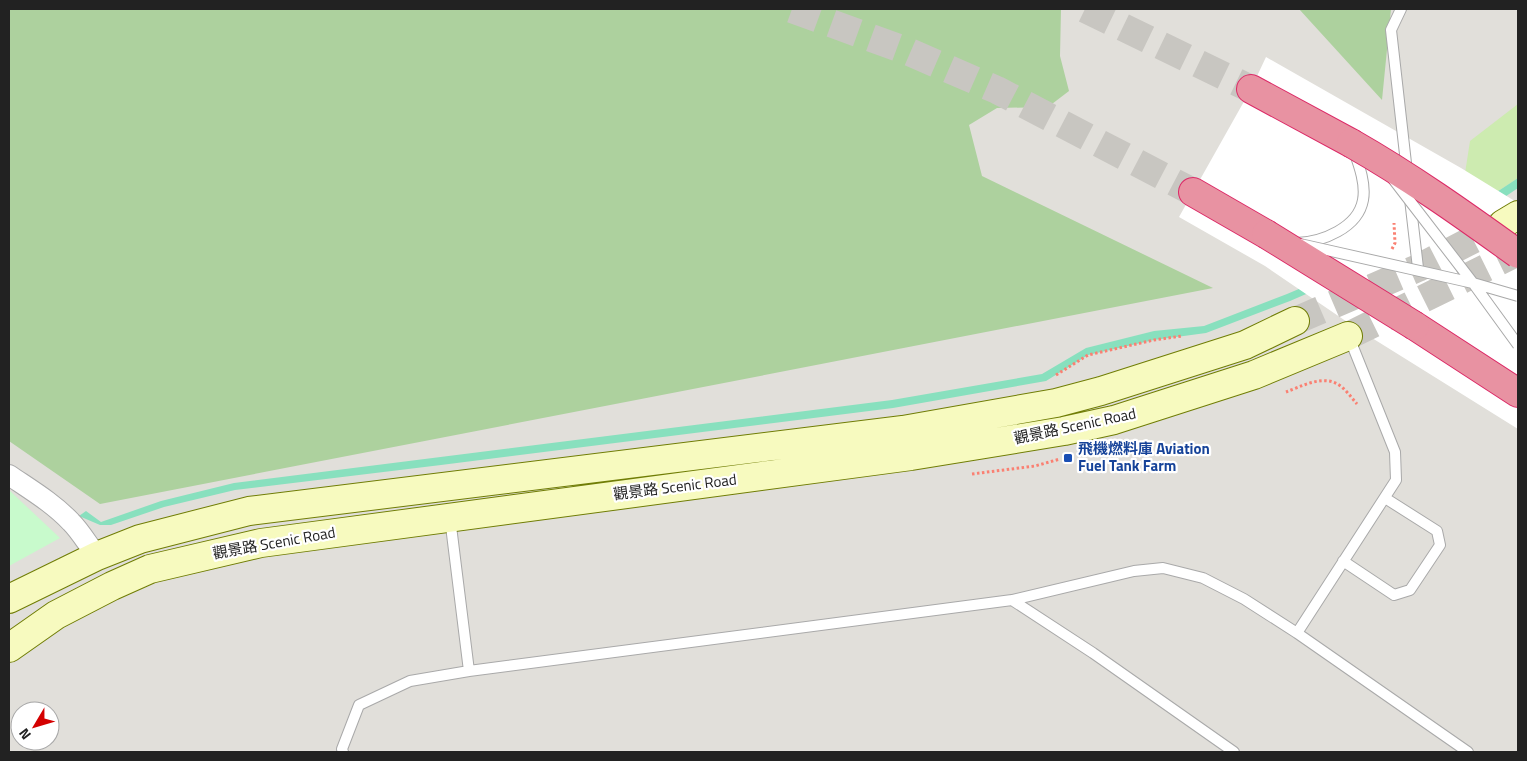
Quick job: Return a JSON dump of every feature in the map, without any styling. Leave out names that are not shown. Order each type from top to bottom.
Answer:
[{"type":"highway","points":[[1251,89],[1375,156],[1457,210],[1518,254]]},
{"type":"highway","points":[[1193,192],[1266,234],[1407,321],[1518,393]]},
{"type":"main road","name":"觀景路 Scenic Road","points":[[9,599],[97,556],[140,539],[249,511],[903,430],[1056,403],[1101,391],[1245,345],[1295,321]]},
{"type":"main road","name":"觀景路 Scenic Road","points":[[9,648],[56,614],[150,568],[261,543],[902,458],[1064,431],[1114,420],[1220,387],[1348,336]]},
{"type":"street","points":[[9,475],[48,501],[72,522],[97,556]]},
{"type":"lane","points":[[1402,9],[1391,30],[1418,268]]},
{"type":"lane","points":[[1298,243],[1322,239],[1339,231],[1352,221],[1360,211],[1364,199],[1363,183],[1351,143]]},
{"type":"lane","points":[[1375,156],[1473,283],[1518,345]]},
{"type":"lane","points":[[1266,234],[1473,283],[1518,296]]},
{"type":"lane","points":[[1296,633],[1396,480],[1395,452],[1348,336]]},
{"type":"lane","points":[[1343,561],[1394,595],[1410,590],[1440,545],[1437,531],[1385,498]]},
{"type":"lane","points":[[449,517],[469,671]]},
{"type":"lane","points":[[343,752],[342,749],[359,705],[410,681],[469,671],[1012,600],[1134,571],[1163,568],[1203,578],[1244,599],[1468,752]]},
{"type":"lane","points":[[1012,600],[1093,653],[1234,752]]},
{"type":"path","points":[[1394,223],[1395,243]]},
{"type":"path","points":[[1055,376],[1088,355],[1154,340],[1189,336]]},
{"type":"shaded area","points":[[9,9],[1518,9],[1518,752],[9,752]]},
{"type":"green space","points":[[9,9],[1061,9],[1060,56],[1069,91],[1048,107],[997,108],[969,125],[982,176],[1213,288],[100,504],[9,441]]},
{"type":"green space","points":[[1299,9],[1391,9],[1382,100]]},
{"type":"green space","points":[[1518,104],[1518,178],[1471,209],[1461,199],[1470,141]]},
{"type":"green space","points":[[1518,178],[1518,188],[1465,224],[1471,209]]},
{"type":"green space","points":[[1384,253],[1387,259],[1290,301],[1206,333],[1154,340],[1088,355],[1046,381],[893,408],[235,490],[164,507],[111,525],[100,525],[79,516],[86,511],[101,522],[161,501],[234,483],[892,400],[1042,374],[1086,348],[1154,331],[1204,326],[1287,294]]},
{"type":"green space","points":[[9,490],[60,538],[9,566]]},
{"type":"pier","points":[[1266,57],[1461,168],[1518,203],[1518,429],[1356,328],[1265,266],[1179,217],[1251,89]]},
{"type":"tunnel","points":[[792,9],[907,51],[997,90],[1193,192]]},
{"type":"tunnel","points":[[1085,9],[1251,89]]},
{"type":"tunnel","points":[[1295,321],[1418,268],[1503,224]]},
{"type":"tunnel","points":[[1348,336],[1518,252]]},
{"type":"place","name":"飛機燃料庫 Aviation Fuel Tank Farm","points":[[1068,458]]}]
